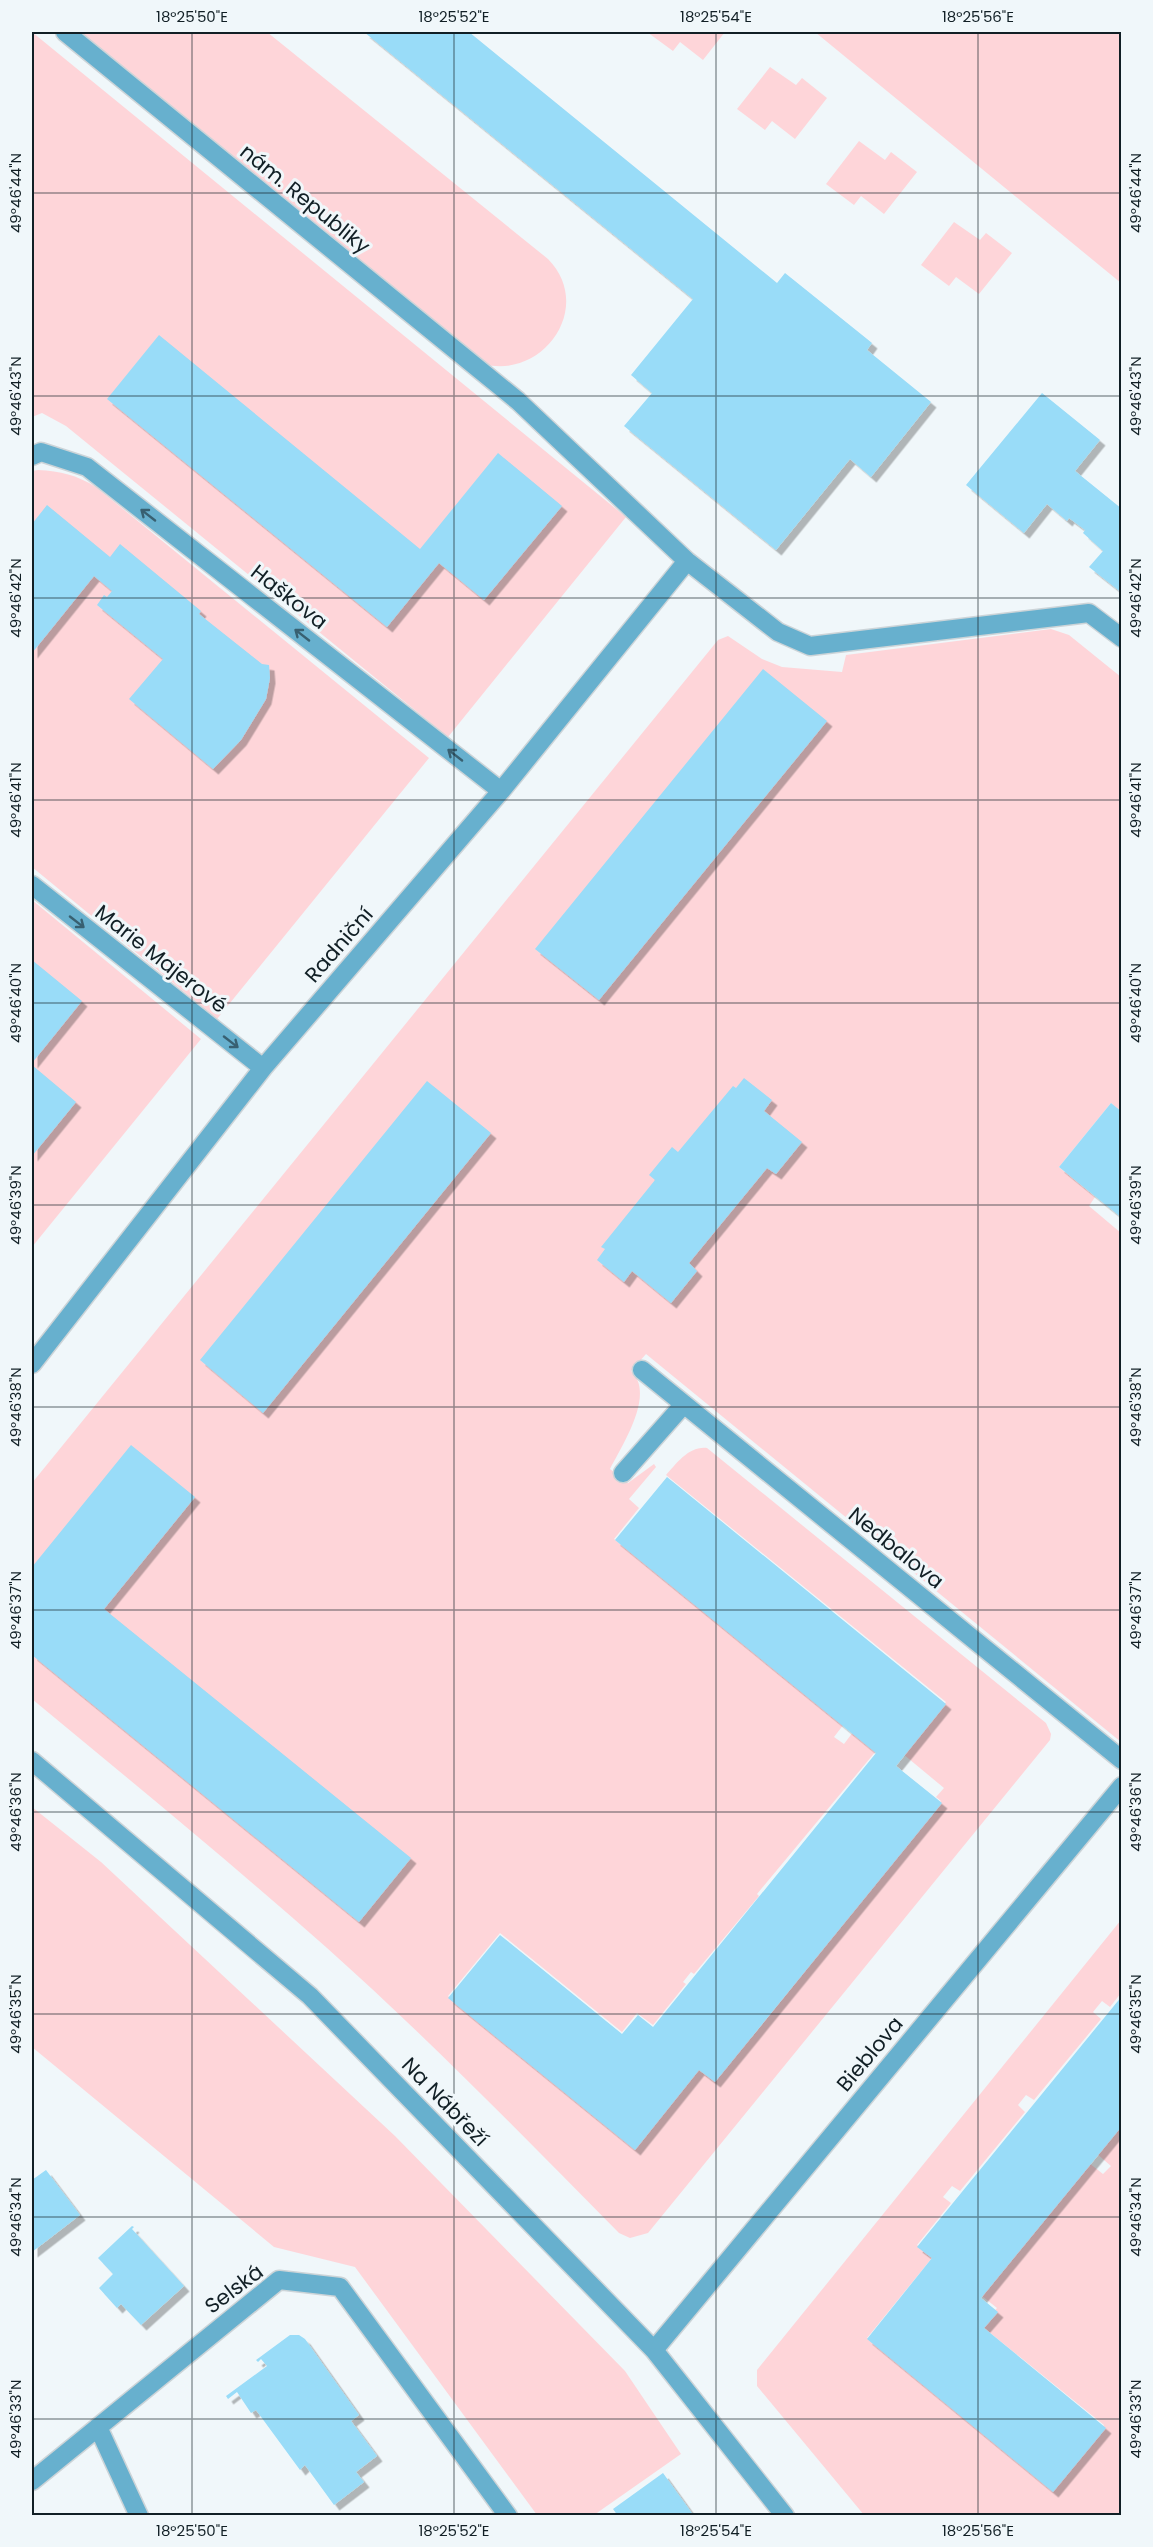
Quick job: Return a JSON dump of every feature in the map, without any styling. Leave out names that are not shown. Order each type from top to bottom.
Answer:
[{"type":"street","name":"nám. Republiky","points":[[65,32],[518,401],[687,561],[778,632],[810,646],[1089,613],[1122,638]]},
{"type":"street","name":"Haškova","points":[[36,454],[87,467],[501,791]]},
{"type":"street","name":"Radniční","points":[[32,1364],[263,1068],[501,791],[687,561]]},
{"type":"street","name":"Marie Majerové","points":[[32,885],[263,1068]]},
{"type":"street","name":"Nedbalova","points":[[642,1370],[1122,1760]]},
{"type":"street","points":[[623,1473],[684,1404]]},
{"type":"street","name":"Na Nábřeží","points":[[32,1761],[310,1996],[654,2350],[785,2516]]},
{"type":"street","name":"Bieblova","points":[[654,2350],[1122,1786]]},
{"type":"street","name":"Selská","points":[[32,2481],[279,2280],[340,2287],[508,2516]]},
{"type":"street","points":[[98,2427],[139,2516]]},
{"type":"shaded area","points":[[32,32],[626,517],[448,737],[66,426],[42,413],[32,417]]},
{"type":"shaded area","points":[[70,32],[267,32],[548,259],[561,278],[566,298],[564,318],[556,336],[542,350],[525,361],[505,366],[483,364]]},
{"type":"shaded area","points":[[647,32],[725,32],[703,60],[680,42],[673,51]]},
{"type":"shaded area","points":[[815,32],[1121,32],[1121,283]]},
{"type":"shaded area","points":[[770,67],[796,85],[802,78],[827,98],[795,139],[772,121],[765,130],[737,109]]},
{"type":"shaded area","points":[[859,141],[885,160],[891,152],[917,172],[884,214],[861,196],[854,205],[826,184]]},
{"type":"shaded area","points":[[954,222],[980,240],[986,233],[1012,253],[979,294],[956,277],[949,286],[921,265]]},
{"type":"shaded area","points":[[32,471],[68,474],[96,487],[429,758],[217,1019],[32,867]]},
{"type":"shaded area","points":[[1051,629],[1069,635],[1121,677],[1121,1112],[1111,1103],[1059,1167],[1095,1197],[1089,1206],[1121,1233],[1121,1742],[646,1354],[631,1371],[638,1381],[639,1406],[629,1434],[610,1469],[628,1483],[654,1464],[656,1467],[629,1499],[639,1508],[614,1539],[844,1724],[834,1737],[844,1744],[853,1732],[876,1751],[694,1974],[691,1972],[683,1982],[686,1984],[653,2025],[637,2013],[622,2032],[500,1933],[448,1996],[474,2018],[699,2068],[752,2037],[941,1801],[936,1797],[944,1788],[903,1754],[946,1702],[666,1475],[689,1452],[707,1448],[1046,1723],[1051,1734],[1050,1740],[648,2233],[630,2238],[619,2233],[365,1982],[217,1853],[32,1699],[32,1483],[718,640],[728,636],[762,659],[782,667],[842,672],[846,655]]},
{"type":"shaded area","points":[[32,900],[201,1039],[32,1247]]},
{"type":"shaded area","points":[[32,1807],[101,1862],[395,2136],[625,2371],[681,2454],[594,2515],[537,2515],[355,2267],[274,2247],[32,2047]]},
{"type":"shaded area","points":[[1121,1920],[1121,1993],[1110,2007],[1102,2001],[1093,2012],[1101,2019],[1034,2100],[1026,2095],[1018,2105],[1025,2112],[960,2191],[952,2186],[943,2197],[951,2203],[917,2245],[932,2258],[867,2338],[1053,2489],[1104,2425],[984,2328],[982,2325],[997,2308],[982,2296],[1089,2163],[1103,2174],[1111,2166],[1097,2154],[1121,2123],[1121,2515],[864,2515],[757,2386],[757,2370]]},
{"type":"building","points":[[364,32],[469,32],[777,283],[785,273],[872,343],[867,350],[931,402],[871,477],[850,459],[776,550],[624,426],[652,393],[631,375],[693,299]]},
{"type":"building","points":[[159,335],[420,549],[498,453],[562,506],[484,600],[439,563],[387,627],[107,399]]},
{"type":"building","points":[[1042,393],[1100,440],[1075,471],[1122,509],[1122,593],[1089,567],[1103,551],[1083,533],[1085,530],[1069,518],[1067,521],[1047,504],[1024,533],[966,485]]},
{"type":"building","points":[[47,505],[110,557],[120,544],[201,611],[199,614],[262,664],[269,665],[270,678],[266,699],[241,740],[213,769],[129,699],[163,659],[97,605],[104,595],[107,597],[112,591],[94,576],[32,653],[32,524]]},
{"type":"building","points":[[763,669],[827,721],[599,1000],[535,949]]},
{"type":"building","points":[[32,960],[82,1001],[32,1063]]},
{"type":"building","points":[[32,1065],[76,1102],[32,1156]]},
{"type":"building","points":[[744,1078],[772,1100],[764,1111],[802,1142],[776,1174],[767,1168],[689,1263],[697,1271],[671,1303],[632,1271],[624,1282],[597,1260],[605,1249],[601,1247],[655,1180],[649,1175],[672,1147],[678,1152],[733,1086],[736,1088]]},
{"type":"building","points":[[427,1081],[491,1133],[263,1413],[200,1360]]},
{"type":"building","points":[[1111,1103],[1122,1112],[1122,1218],[1059,1167]]},
{"type":"building","points":[[131,1445],[195,1497],[104,1609],[411,1858],[359,1922],[32,1655],[32,1567]]},
{"type":"building","points":[[667,1477],[946,1704],[896,1766],[942,1803],[715,2082],[699,2070],[635,2150],[448,1998],[500,1935],[622,2034],[638,2015],[653,2027],[876,1753],[615,1540]]},
{"type":"building","points":[[1122,1996],[1122,2126],[981,2298],[998,2312],[984,2328],[1106,2428],[1053,2492],[867,2339],[932,2258],[917,2247]]},
{"type":"building","points":[[46,2170],[80,2215],[32,2252],[32,2180]]},
{"type":"building","points":[[132,2226],[134,2227],[132,2229],[184,2286],[141,2325],[121,2304],[117,2308],[99,2288],[113,2274],[98,2258]]},
{"type":"building","points":[[290,2335],[299,2335],[305,2339],[359,2415],[351,2421],[377,2456],[356,2472],[364,2482],[334,2505],[305,2465],[300,2470],[256,2410],[251,2413],[237,2392],[228,2399],[226,2396],[267,2366],[261,2359],[258,2362],[256,2360]]},
{"type":"building","points":[[663,2473],[694,2516],[618,2516],[613,2509]]}]
